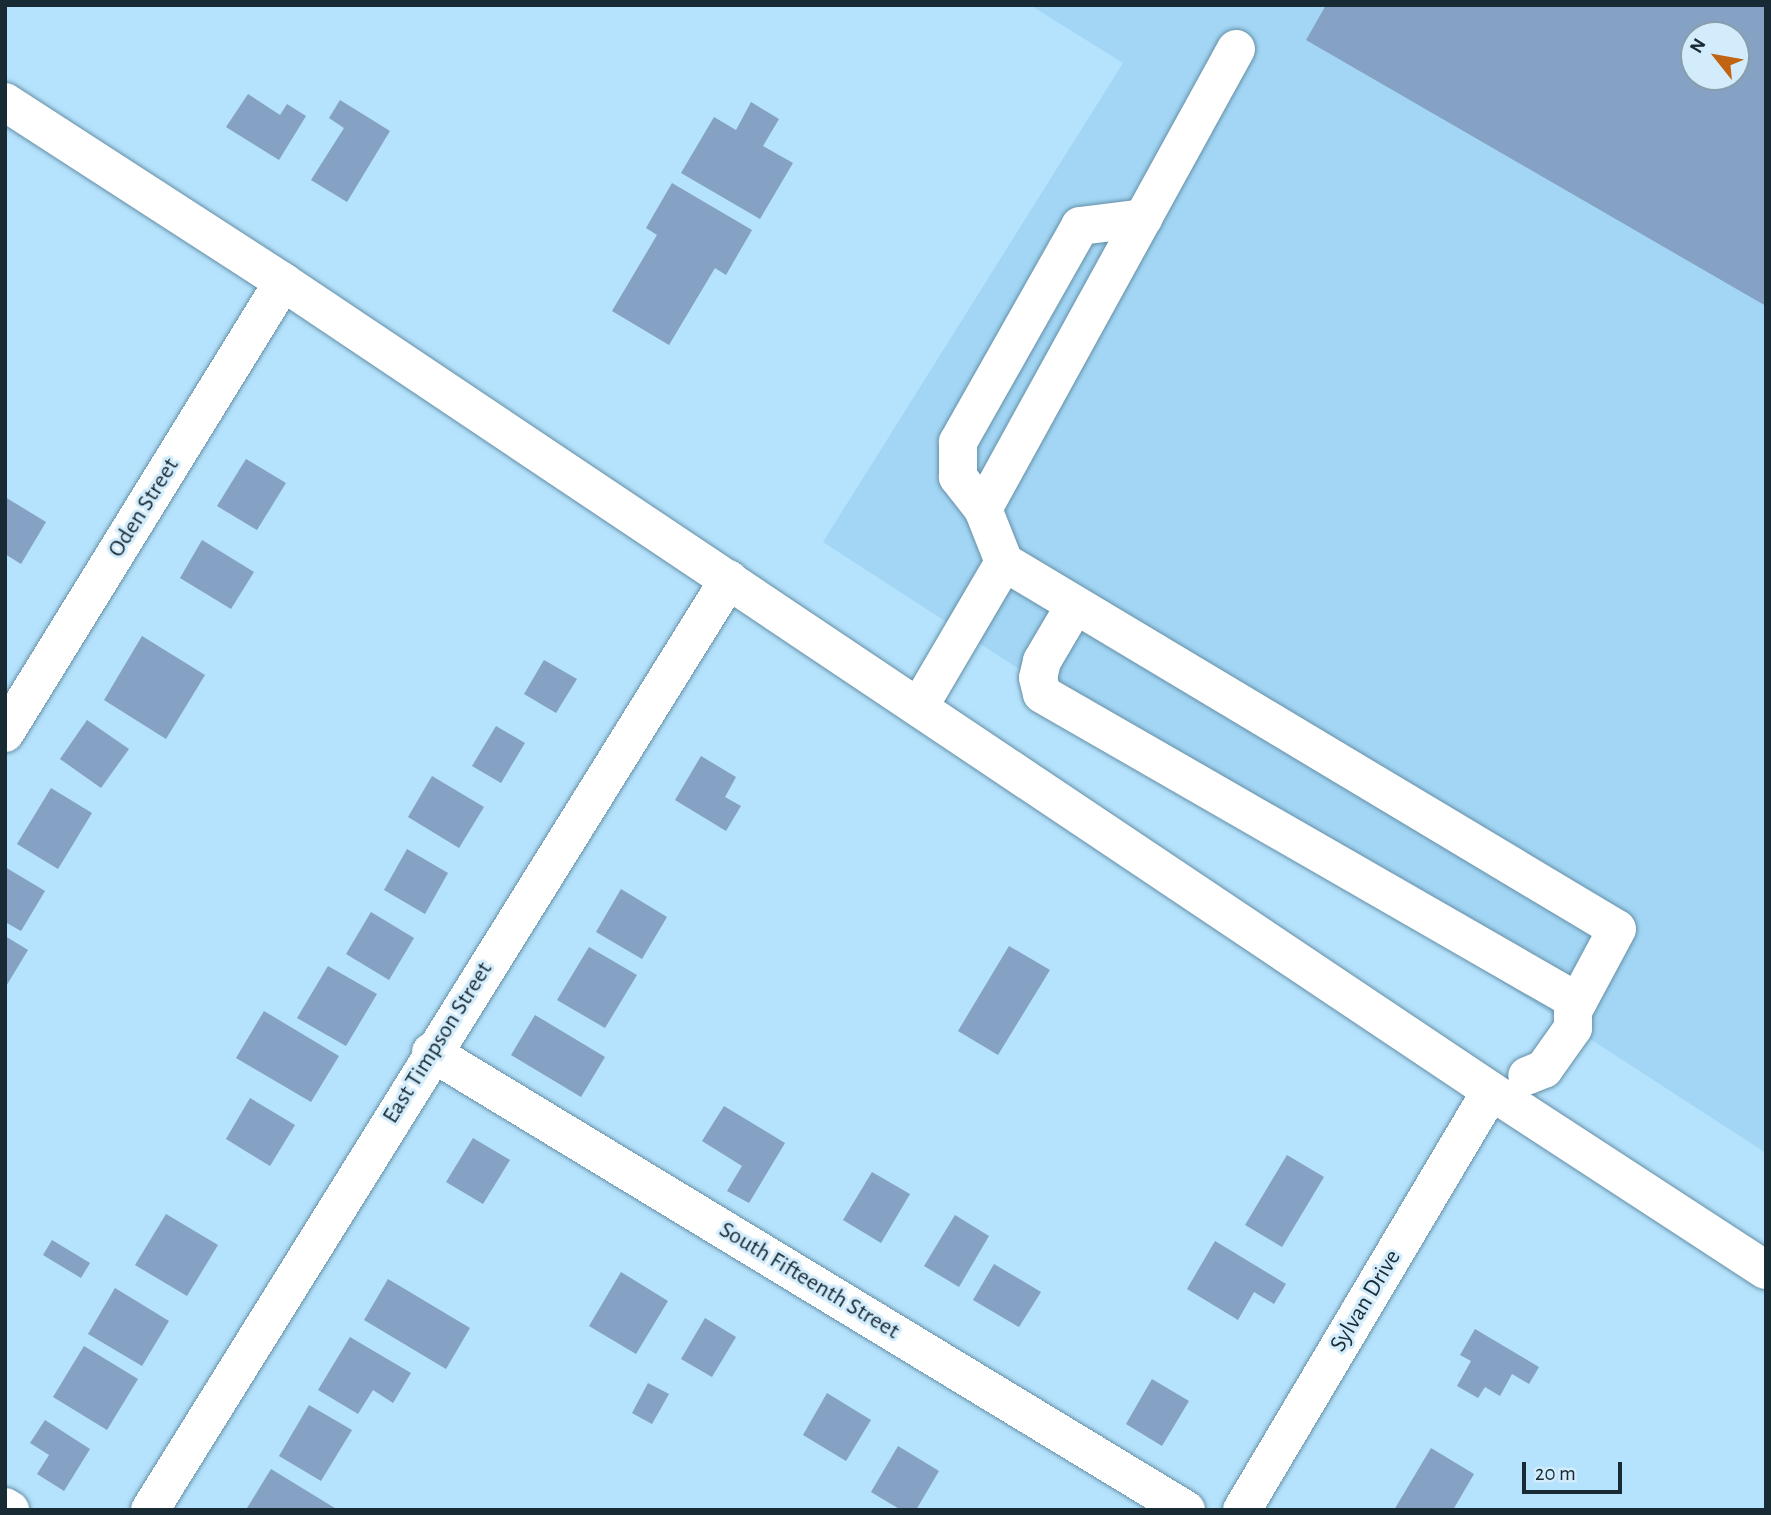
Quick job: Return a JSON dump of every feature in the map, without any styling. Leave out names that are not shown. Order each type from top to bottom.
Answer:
[{"type":"street","points":[[983,509],[1055,371],[1144,218],[1236,49]]},
{"type":"street","points":[[5,102],[283,282],[919,707],[1509,1090],[1766,1270]]},
{"type":"street","points":[[1075,605],[1042,661],[1038,678],[1042,695],[1575,1006],[1618,929],[1004,562],[983,509],[958,477],[958,442],[1080,226],[1144,218]]},
{"type":"street","name":"Oden Street","points":[[5,733],[283,282]]},
{"type":"street","points":[[919,707],[1004,562]]},
{"type":"street","name":"East Timpson Street","points":[[150,1510],[431,1052],[729,579]]},
{"type":"street","name":"Sylvan Drive","points":[[1242,1510],[1529,1059],[1555,1020],[1575,1006]]},
{"type":"street","name":"South Fifteenth Street","points":[[431,1052],[1186,1510]]},
{"type":"street","points":[[5,1507],[10,1510]]},
{"type":"shaded area","points":[[1030,5],[1766,5],[1766,1153],[823,542],[1123,63]]},
{"type":"building","points":[[1326,5],[1766,5],[1766,306],[1306,40]]},
{"type":"building","points":[[248,94],[280,115],[287,104],[306,116],[279,160],[226,127]]},
{"type":"building","points":[[340,100],[390,131],[347,202],[311,180],[344,128],[329,118]]},
{"type":"building","points":[[751,102],[779,119],[763,146],[793,163],[760,219],[681,173],[714,117],[736,130]]},
{"type":"building","points":[[672,183],[752,230],[726,275],[715,268],[669,345],[612,311],[657,235],[646,228]]},
{"type":"building","points":[[246,459],[286,483],[257,530],[217,506]]},
{"type":"building","points":[[5,497],[46,522],[21,564],[5,554]]},
{"type":"building","points":[[202,540],[254,572],[231,609],[180,578]]},
{"type":"building","points":[[142,636],[205,675],[166,739],[104,700]]},
{"type":"building","points":[[544,660],[577,679],[556,713],[524,694]]},
{"type":"building","points":[[87,720],[129,749],[101,788],[60,759]]},
{"type":"building","points":[[496,726],[525,743],[501,783],[472,766]]},
{"type":"building","points":[[701,756],[736,777],[725,797],[741,806],[726,831],[675,800]]},
{"type":"building","points":[[432,776],[484,807],[459,848],[408,817]]},
{"type":"building","points":[[51,788],[92,813],[58,869],[17,844]]},
{"type":"building","points":[[407,849],[448,873],[425,914],[384,890]]},
{"type":"building","points":[[5,867],[45,891],[21,931],[5,922]]},
{"type":"building","points":[[621,889],[667,917],[642,959],[596,932]]},
{"type":"building","points":[[371,912],[414,938],[389,980],[346,954]]},
{"type":"building","points":[[5,936],[28,950],[5,988]]},
{"type":"building","points":[[1009,946],[1050,970],[998,1055],[958,1031]]},
{"type":"building","points":[[589,947],[637,975],[605,1028],[557,1000]]},
{"type":"building","points":[[328,966],[377,994],[346,1046],[297,1018]]},
{"type":"building","points":[[264,1011],[339,1056],[311,1102],[236,1058]]},
{"type":"building","points":[[535,1015],[605,1057],[581,1097],[511,1055]]},
{"type":"building","points":[[250,1098],[295,1125],[270,1166],[226,1139]]},
{"type":"building","points":[[724,1106],[785,1143],[749,1203],[727,1191],[742,1166],[702,1141]]},
{"type":"building","points":[[473,1138],[510,1160],[483,1204],[446,1182]]},
{"type":"building","points":[[1287,1155],[1324,1177],[1282,1247],[1245,1225]]},
{"type":"building","points":[[872,1172],[910,1194],[881,1243],[843,1220]]},
{"type":"building","points":[[166,1214],[218,1245],[187,1296],[135,1265]]},
{"type":"building","points":[[955,1215],[989,1236],[959,1287],[924,1266]]},
{"type":"building","points":[[52,1240],[90,1263],[81,1278],[43,1255]]},
{"type":"building","points":[[1215,1241],[1286,1284],[1274,1304],[1254,1292],[1238,1320],[1187,1289]]},
{"type":"building","points":[[994,1264],[1041,1292],[1019,1327],[973,1300]]},
{"type":"building","points":[[621,1272],[668,1301],[636,1354],[589,1326]]},
{"type":"building","points":[[388,1279],[470,1328],[446,1369],[364,1320]]},
{"type":"building","points":[[115,1288],[169,1321],[142,1366],[88,1334]]},
{"type":"building","points":[[705,1318],[736,1337],[712,1377],[681,1359]]},
{"type":"building","points":[[1475,1329],[1539,1367],[1529,1384],[1512,1374],[1500,1396],[1485,1387],[1478,1398],[1457,1386],[1471,1361],[1460,1355]]},
{"type":"building","points":[[350,1337],[411,1373],[393,1403],[373,1390],[358,1414],[318,1390]]},
{"type":"building","points":[[84,1346],[138,1379],[107,1430],[53,1397]]},
{"type":"building","points":[[1152,1379],[1189,1401],[1162,1446],[1126,1424]]},
{"type":"building","points":[[648,1383],[669,1394],[652,1424],[632,1413]]},
{"type":"building","points":[[827,1393],[871,1420],[846,1461],[803,1435]]},
{"type":"building","points":[[309,1405],[352,1430],[321,1481],[279,1456]]},
{"type":"building","points":[[45,1420],[90,1449],[64,1491],[37,1474],[49,1455],[30,1443]]},
{"type":"building","points":[[898,1446],[939,1471],[916,1510],[901,1510],[871,1492]]},
{"type":"building","points":[[1431,1448],[1474,1474],[1453,1510],[1394,1510]]},
{"type":"building","points":[[271,1469],[338,1510],[247,1508]]}]
